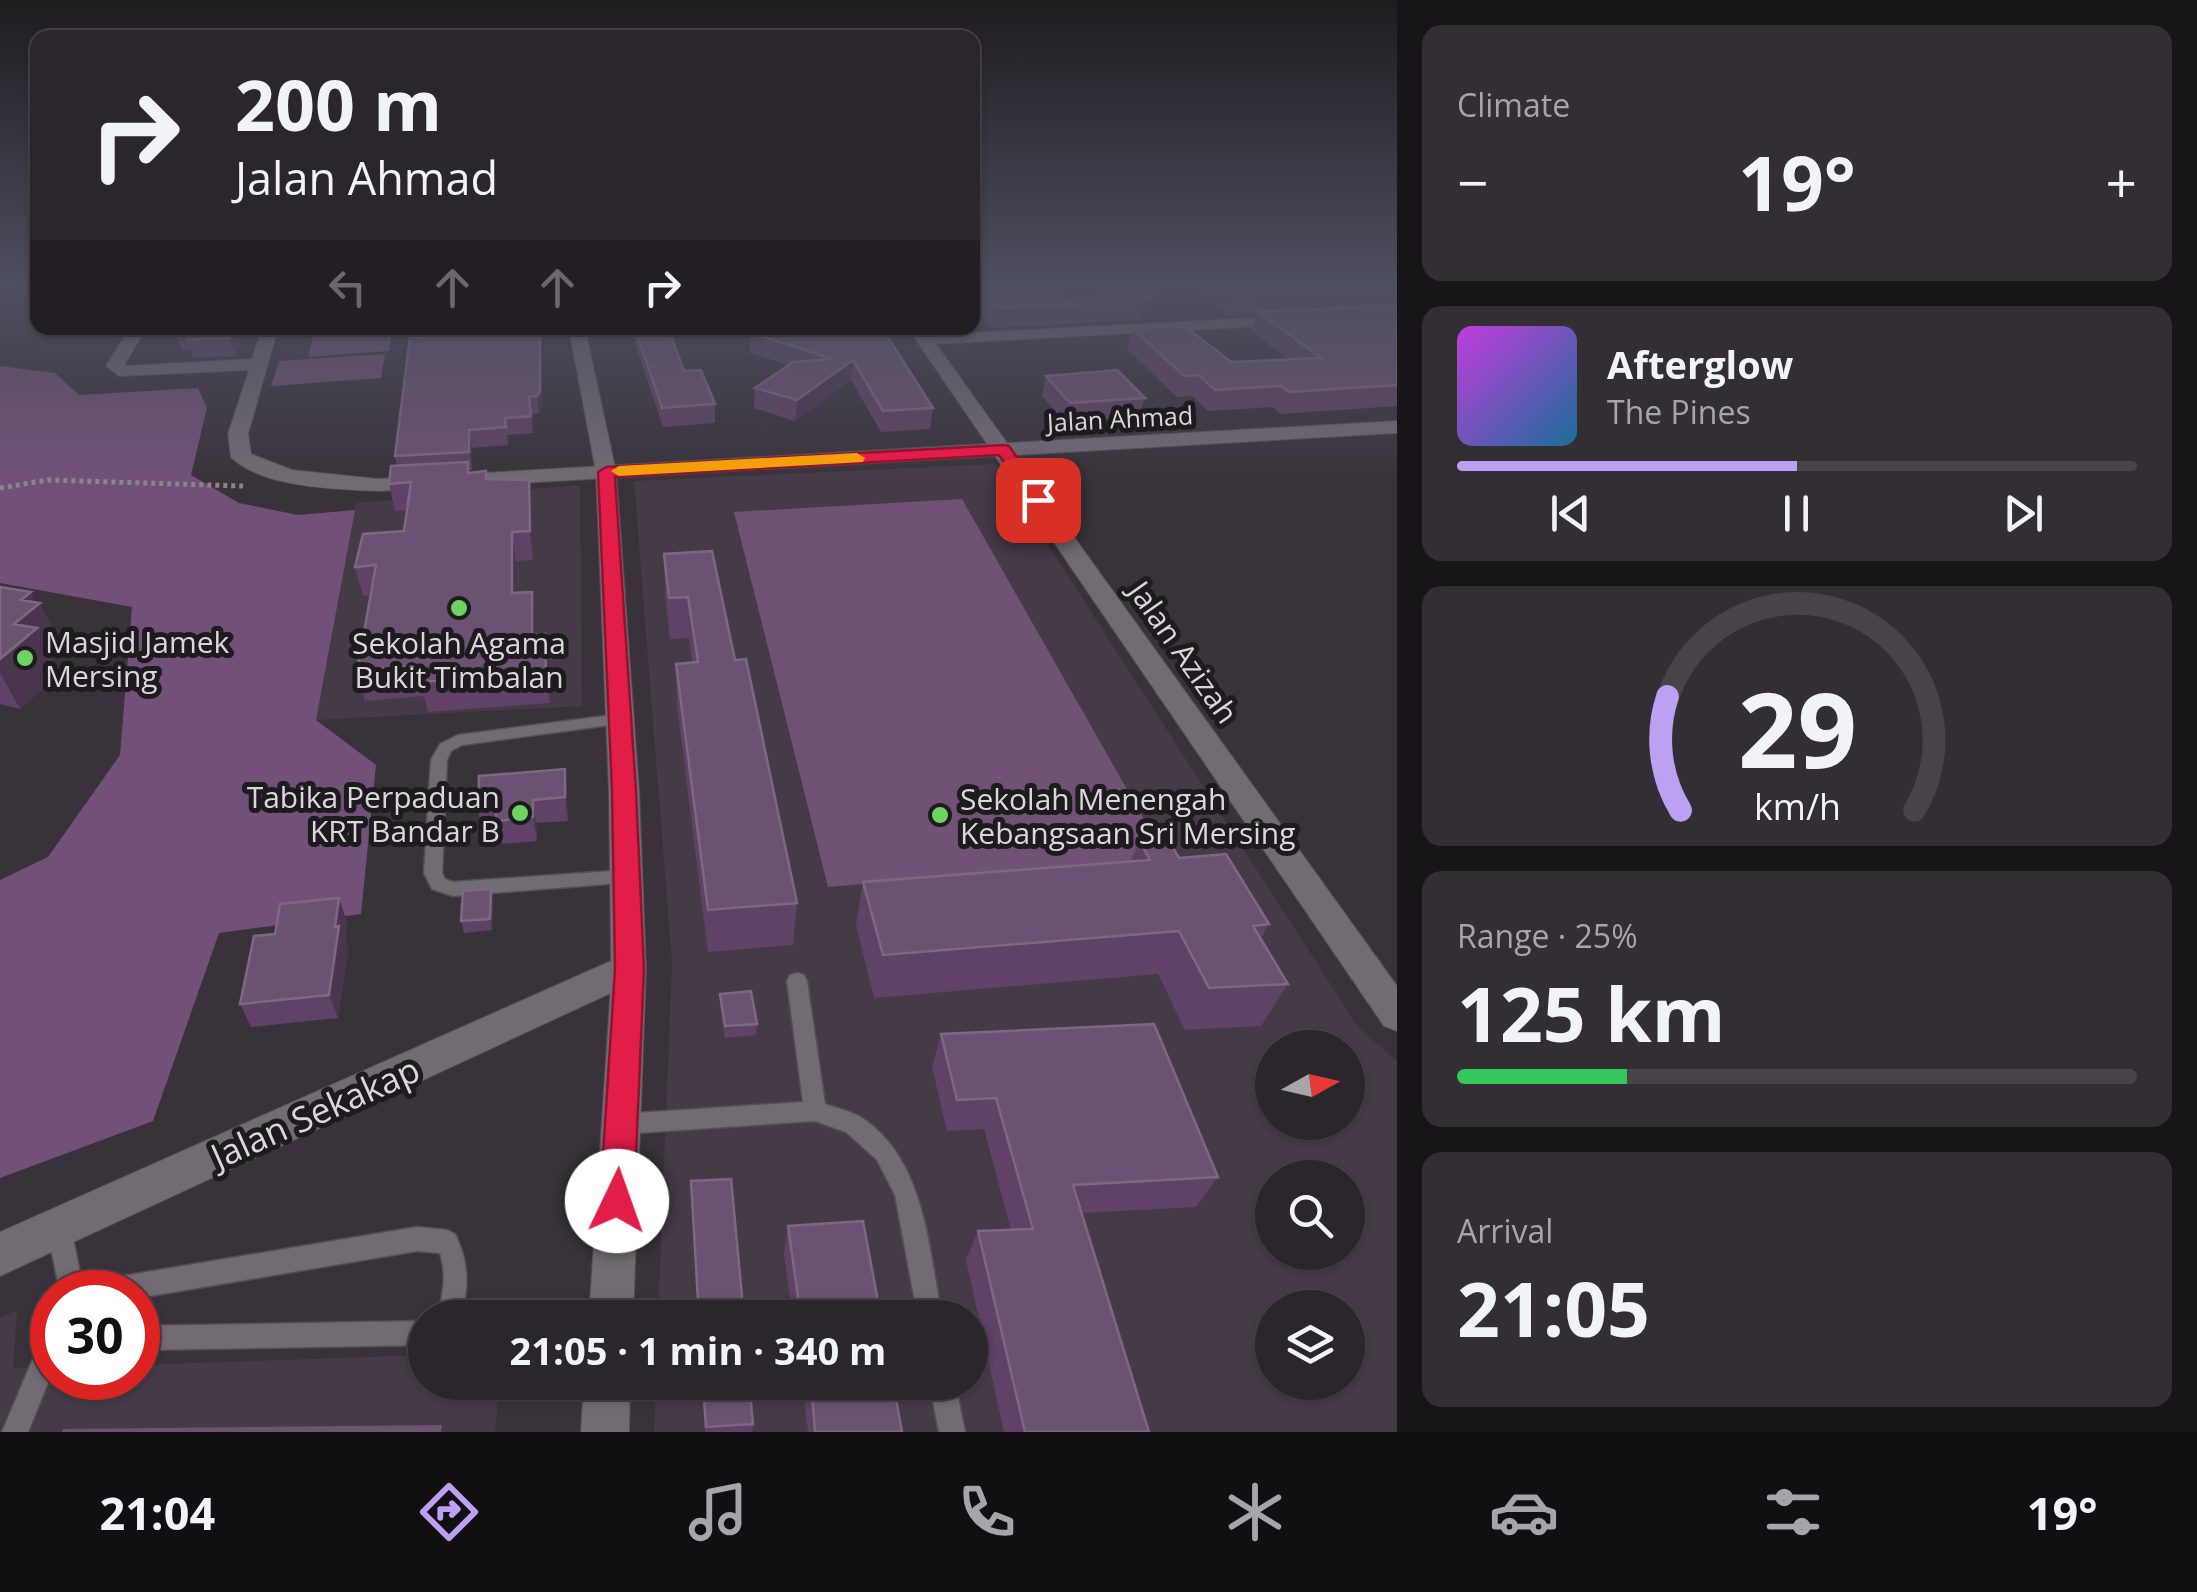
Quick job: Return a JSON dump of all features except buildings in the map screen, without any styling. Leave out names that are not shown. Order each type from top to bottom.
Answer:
[{"type":"street","points":[[124,351],[115,366],[119,371],[259,364],[263,351]]},
{"type":"street","points":[[582,351],[606,472],[627,877],[629,969],[612,1300]]},
{"type":"street","name":"Jalan Azizah","points":[[933,351],[1397,1015]]},
{"type":"street","name":"Jalan Ahmad","points":[[259,364],[238,434],[240,457],[269,473],[378,485],[1397,427]]},
{"type":"street","name":"Jalan Sekakap","points":[[0,1254],[629,969]]},
{"type":"street","points":[[604,1432],[606,1400]]},
{"type":"lane","points":[[620,719],[458,740],[445,748],[439,760],[433,873],[438,884],[454,889],[627,877]]},
{"type":"lane","points":[[797,981],[815,1111]]},
{"type":"lane","points":[[621,1124],[815,1111],[853,1124],[885,1152],[906,1193],[927,1300]]},
{"type":"lane","points":[[59,1229],[67,1270]]},
{"type":"lane","points":[[160,1282],[418,1239],[447,1242],[457,1261],[453,1300]]},
{"type":"lane","points":[[160,1338],[408,1333]]},
{"type":"lane","points":[[15,1432],[30,1396]]},
{"type":"lane","points":[[946,1400],[952,1432]]},
{"type":"path","points":[[0,488],[48,480],[252,486]]},
{"type":"shaded area","points":[[310,351],[389,351],[389,351],[308,357]]},
{"type":"shaded area","points":[[385,354],[381,378],[271,386],[279,361]]},
{"type":"shaded area","points":[[0,366],[55,373],[79,395],[198,388],[207,408],[191,475],[239,503],[298,515],[355,510],[316,720],[376,765],[361,914],[219,933],[153,1121],[0,1178],[0,880],[48,857],[120,755],[132,607],[0,583]]},
{"type":"shaded area","name":"Sekolah Menengah Kebangsaan Sri Mersing","points":[[996,464],[1361,1030],[1255,1030],[1255,1140],[1365,1140],[1365,1033],[1397,1061],[1397,1432],[654,1432],[655,1400],[988,1400],[988,1300],[659,1300],[672,962],[634,481]]},
{"type":"shaded area","name":"Sekolah Agama Bukit Timbalan","points":[[580,485],[582,706],[316,720],[356,503]]},
{"type":"shaded area","points":[[962,499],[1166,858],[828,887],[734,512]]},
{"type":"shaded area","points":[[17,1310],[13,1368],[30,1368],[30,1400],[160,1400],[160,1364],[408,1356],[408,1400],[498,1400],[495,1432],[0,1432],[0,1318]]},
{"type":"shaded area","points":[[442,1425],[441,1432],[62,1432],[63,1429]]},
{"type":"slow traffic","points":[[619,471],[857,458]]},
{"type":"place","name":"Sekolah Agama Bukit Timbalan","points":[[459,608]]},
{"type":"place","name":"Masjid Jamek Mersing","points":[[25,658]]},
{"type":"place","name":"Tabika Perpaduan KRT Bandar B","points":[[520,813]]},
{"type":"place","name":"Sekolah Menengah Kebangsaan Sri Mersing","points":[[940,815]]},
{"type":"route","points":[[617,1201],[629,969],[624,791],[606,472],[1004,450],[1038,500]]}]
